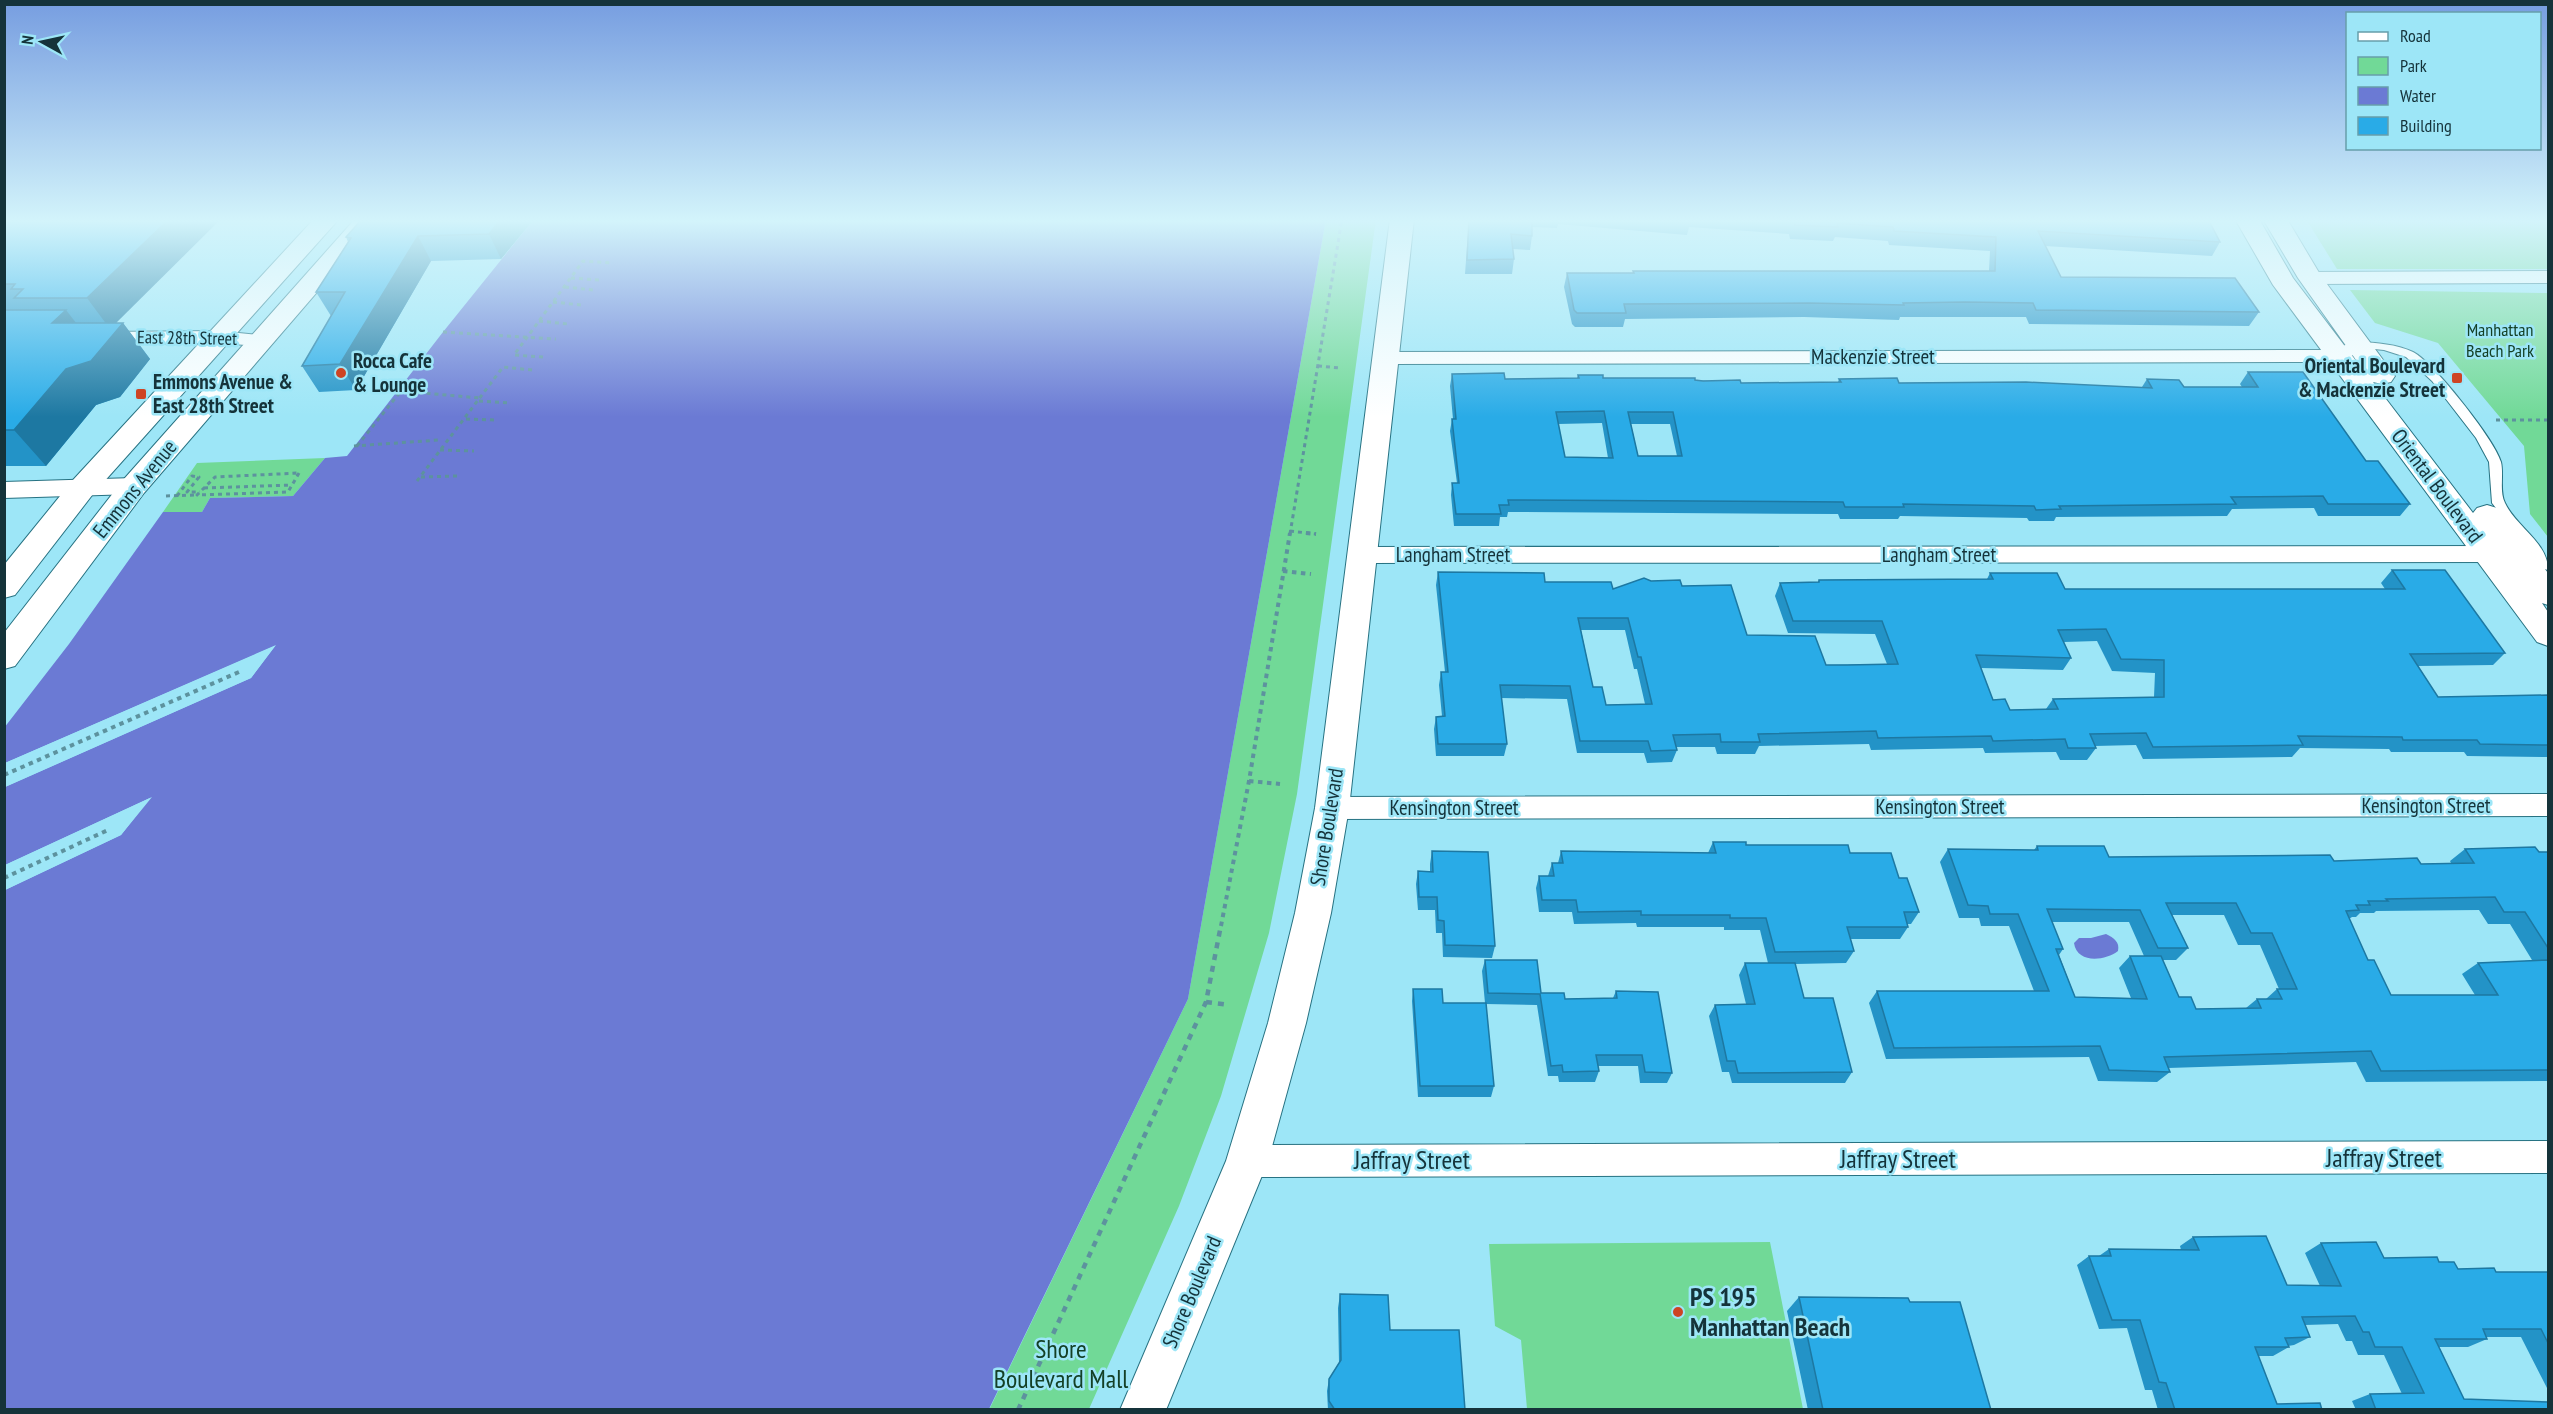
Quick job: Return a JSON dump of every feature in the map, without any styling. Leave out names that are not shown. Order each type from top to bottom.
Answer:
[{"type":"main road","name":"Emmons Avenue","points":[[4,587],[83,487],[267,285]]},
{"type":"main road","name":"Emmons Avenue","points":[[4,657],[134,486],[310,285]]},
{"type":"main road","name":"Shore Boulevard","points":[[1143,1410],[1246,1161],[1290,1012],[1313,913],[1332,808],[1393,285]]},
{"type":"main road","name":"Oriental Boulevard","points":[[2287,285],[2349,351],[2503,554],[2548,634]]},
{"type":"main road","name":"Oriental Boulevard","points":[[2314,285],[2349,351]]},
{"type":"main road","name":"Oriental Boulevard","points":[[2503,554],[2548,594]]},
{"type":"street","name":"East 28th Street","points":[[84,338],[219,337],[261,340]]},
{"type":"street","name":"Mackenzie Street","points":[[1384,358],[2349,351]]},
{"type":"street","points":[[4,490],[134,486]]},
{"type":"street","name":"Langham Street","points":[[1361,555],[2503,554]]},
{"type":"street","name":"Kensington Street","points":[[1332,808],[2548,805]]},
{"type":"street","name":"Jaffray Street","points":[[1246,1161],[2548,1157]]},
{"type":"lane","points":[[2349,351],[2385,347],[2410,355],[2436,379],[2481,436],[2495,462],[2498,503],[2548,566]]},
{"type":"path","points":[[1018,1410],[1206,1002],[1248,781],[1331,285]]},
{"type":"path","points":[[543,357],[514,355],[564,287],[593,290]]},
{"type":"path","points":[[553,302],[581,305]]},
{"type":"path","points":[[539,321],[568,324]]},
{"type":"path","points":[[443,332],[556,339]]},
{"type":"path","points":[[1318,366],[1341,368]]},
{"type":"path","points":[[417,481],[503,367],[532,370]]},
{"type":"path","points":[[439,440],[356,446],[401,391],[511,403]]},
{"type":"path","points":[[465,419],[495,420]]},
{"type":"path","points":[[2496,420],[2548,420]]},
{"type":"path","points":[[440,449],[474,451]]},
{"type":"path","points":[[166,496],[196,496],[288,492],[298,473],[215,477],[196,496]]},
{"type":"path","points":[[176,496],[192,476],[199,477],[187,492],[200,492]]},
{"type":"path","points":[[420,477],[457,476]]},
{"type":"path","points":[[204,488],[292,485]]},
{"type":"path","points":[[1290,531],[1316,534]]},
{"type":"path","points":[[1283,571],[1311,574]]},
{"type":"path","points":[[4,775],[239,672]]},
{"type":"path","points":[[1248,781],[1280,784]]},
{"type":"path","points":[[4,878],[108,830]]},
{"type":"path","points":[[1206,1002],[1229,1005]]},
{"type":"green space","name":"Shore Boulevard Mall","points":[[1314,285],[1367,285],[1297,794],[1269,933],[1221,1096],[1179,1206],[1089,1409],[989,1410],[1188,999]]},
{"type":"green space","name":"Manhattan Beach Park","points":[[2350,290],[2548,293],[2548,537],[2530,514],[2524,446],[2438,343],[2375,323]]},
{"type":"green space","points":[[325,458],[293,496],[210,498],[202,512],[163,512],[197,463]]},
{"type":"green space","points":[[1770,1242],[1803,1409],[1527,1409],[1521,1340],[1495,1326],[1489,1244]]},
{"type":"water","points":[[481,285],[1314,285],[1188,999],[989,1409],[5,1409],[5,890],[121,835],[150,798],[5,865],[5,787],[251,678],[275,646],[5,763],[4,728],[69,644],[163,512],[202,512],[210,498],[293,496],[325,458],[347,456]]},
{"type":"water","points":[[2106,934],[2117,943],[2118,951],[2106,957],[2092,959],[2080,955],[2076,950],[2074,943],[2079,938]]},
{"type":"pier","points":[[276,645],[251,678],[5,787],[4,784],[249,675],[266,652],[5,766],[5,763]]},
{"type":"pier","points":[[152,797],[121,835],[5,890],[4,887],[119,833],[141,805],[5,868],[5,865]]},
{"type":"building","points":[[14,285],[101,285],[87,298],[14,298],[23,289],[11,289]]},
{"type":"building","points":[[321,285],[388,285],[340,364],[302,366],[345,292],[316,292]]},
{"type":"building","points":[[1569,285],[2240,285],[2259,312],[2036,310],[2033,303],[1965,302],[1903,303],[1904,305],[1624,304],[1626,313],[1577,313],[1574,310]]},
{"type":"building","points":[[4,310],[66,310],[52,323],[123,323],[91,361],[66,369],[14,430],[4,430]]},
{"type":"building","points":[[2248,372],[2303,372],[2366,461],[2378,461],[2410,504],[2328,504],[2323,496],[2231,497],[2236,504],[2059,506],[2061,509],[2036,510],[2034,506],[1903,504],[1904,507],[1845,507],[1843,502],[1508,500],[1509,505],[1499,505],[1501,514],[1456,514],[1452,483],[1459,483],[1452,419],[1456,419],[1452,374],[1504,373],[1505,379],[1579,378],[1578,375],[1603,375],[1603,378],[1695,378],[1695,380],[1703,381],[1740,380],[1741,383],[1841,382],[1839,379],[1897,378],[1899,383],[2026,382],[2152,388],[2147,379],[2179,380],[2184,387],[2258,387]],"holes":[[[1604,411],[1613,458],[1565,457],[1556,412]],[[1628,412],[1673,412],[1682,456],[1638,456]]]},
{"type":"building","points":[[2392,570],[2445,570],[2505,653],[2410,654],[2438,697],[2548,695],[2548,745],[2480,744],[2477,740],[2403,740],[2402,737],[2298,736],[2303,745],[2153,747],[2146,733],[2090,734],[2096,748],[2068,748],[2065,739],[1993,741],[1991,736],[1878,738],[1876,731],[1758,734],[1760,742],[1721,742],[1720,734],[1673,735],[1677,750],[1651,751],[1648,741],[1580,741],[1570,686],[1500,685],[1507,744],[1438,744],[1436,717],[1445,716],[1441,672],[1448,672],[1438,572],[1544,573],[1545,582],[1611,582],[1613,589],[1644,578],[1651,581],[1680,580],[1682,586],[1731,585],[1747,635],[1815,636],[1826,665],[1898,664],[1882,621],[1793,621],[1780,583],[1819,582],[1819,580],[1993,579],[1990,573],[2057,573],[2065,589],[2405,589]],"holes":[[[1578,618],[1628,618],[1638,657],[1641,657],[1652,704],[1606,705],[1602,687],[1593,687]],[[2106,629],[2121,659],[2164,660],[2164,697],[2053,699],[2058,709],[2010,710],[2005,699],[1993,700],[1976,655],[2071,658],[2058,630]]]},
{"type":"building","points":[[1713,842],[1746,842],[1746,845],[1848,845],[1850,853],[1891,853],[1899,878],[1907,878],[1919,912],[1904,912],[1908,927],[1847,927],[1854,951],[1775,952],[1766,918],[1730,918],[1730,915],[1641,915],[1641,911],[1578,912],[1576,900],[1542,900],[1539,876],[1554,876],[1552,863],[1563,863],[1561,851],[1716,853]]},
{"type":"building","points":[[2037,846],[2104,846],[2109,857],[2330,855],[2334,861],[2417,858],[2421,864],[2474,863],[2465,849],[2535,847],[2539,852],[2548,852],[2548,948],[2525,912],[2504,912],[2495,897],[2386,899],[2388,901],[2368,901],[2370,905],[2356,905],[2359,910],[2346,911],[2368,960],[2374,960],[2391,995],[2498,995],[2478,963],[2548,960],[2548,1070],[2381,1071],[2371,1051],[2164,1057],[2170,1072],[2109,1070],[2100,1046],[1894,1048],[1877,991],[2049,991],[2018,914],[1990,914],[1988,906],[1968,905],[1948,849],[2038,850]],"holes":[[[2166,903],[2236,903],[2251,933],[2272,933],[2297,989],[2277,989],[2282,999],[2257,999],[2261,1008],[2196,1009],[2191,997],[2179,997],[2161,956],[2130,956],[2147,999],[2075,997],[2056,949],[2063,949],[2047,909],[2140,910],[2158,948],[2188,948]]]},
{"type":"building","points":[[1432,851],[1488,852],[1495,946],[1445,945],[1444,921],[1438,920],[1437,897],[1419,897],[1418,871],[1433,872]]},
{"type":"building","points":[[1485,960],[1537,960],[1541,993],[1564,993],[1565,999],[1617,998],[1616,991],[1658,992],[1672,1073],[1645,1072],[1642,1055],[1596,1055],[1599,1071],[1563,1072],[1562,1065],[1551,1066],[1540,994],[1488,993]]},
{"type":"building","points":[[1745,963],[1795,963],[1804,998],[1833,998],[1852,1072],[1738,1073],[1735,1061],[1727,1061],[1715,1005],[1755,1004]]},
{"type":"building","points":[[1413,989],[1442,989],[1443,1003],[1486,1003],[1494,1086],[1420,1086]]},
{"type":"building","points":[[2266,1236],[2287,1285],[2341,1286],[2321,1243],[2376,1242],[2384,1258],[2437,1257],[2439,1262],[2454,1262],[2458,1269],[2494,1268],[2496,1272],[2548,1272],[2548,1343],[2541,1329],[2483,1329],[2487,1339],[2435,1339],[2464,1399],[2548,1402],[2548,1410],[2376,1410],[2370,1394],[2424,1393],[2402,1347],[2375,1347],[2369,1332],[2363,1332],[2355,1316],[2302,1317],[2310,1337],[2285,1338],[2289,1347],[2255,1347],[2277,1404],[2320,1403],[2322,1410],[2175,1410],[2166,1383],[2159,1382],[2140,1320],[2112,1320],[2089,1256],[2111,1256],[2109,1249],[2199,1250],[2193,1237]]},
{"type":"building","points":[[1340,1294],[1388,1295],[1390,1330],[1459,1330],[1465,1410],[1335,1410],[1329,1401],[1329,1379],[1341,1360]]},
{"type":"building","points":[[1799,1297],[1908,1298],[1910,1302],[1960,1302],[1991,1410],[1823,1410]]},
{"type":"place","name":"Rocca Cafe & Lounge","points":[[341,373]]},
{"type":"place","name":"Oriental Boulevard & Mackenzie Street","points":[[2457,378]]},
{"type":"place","name":"Emmons Avenue & East 28th Street","points":[[141,394]]},
{"type":"place","name":"PS 195 Manhattan Beach","points":[[1678,1312]]}]
